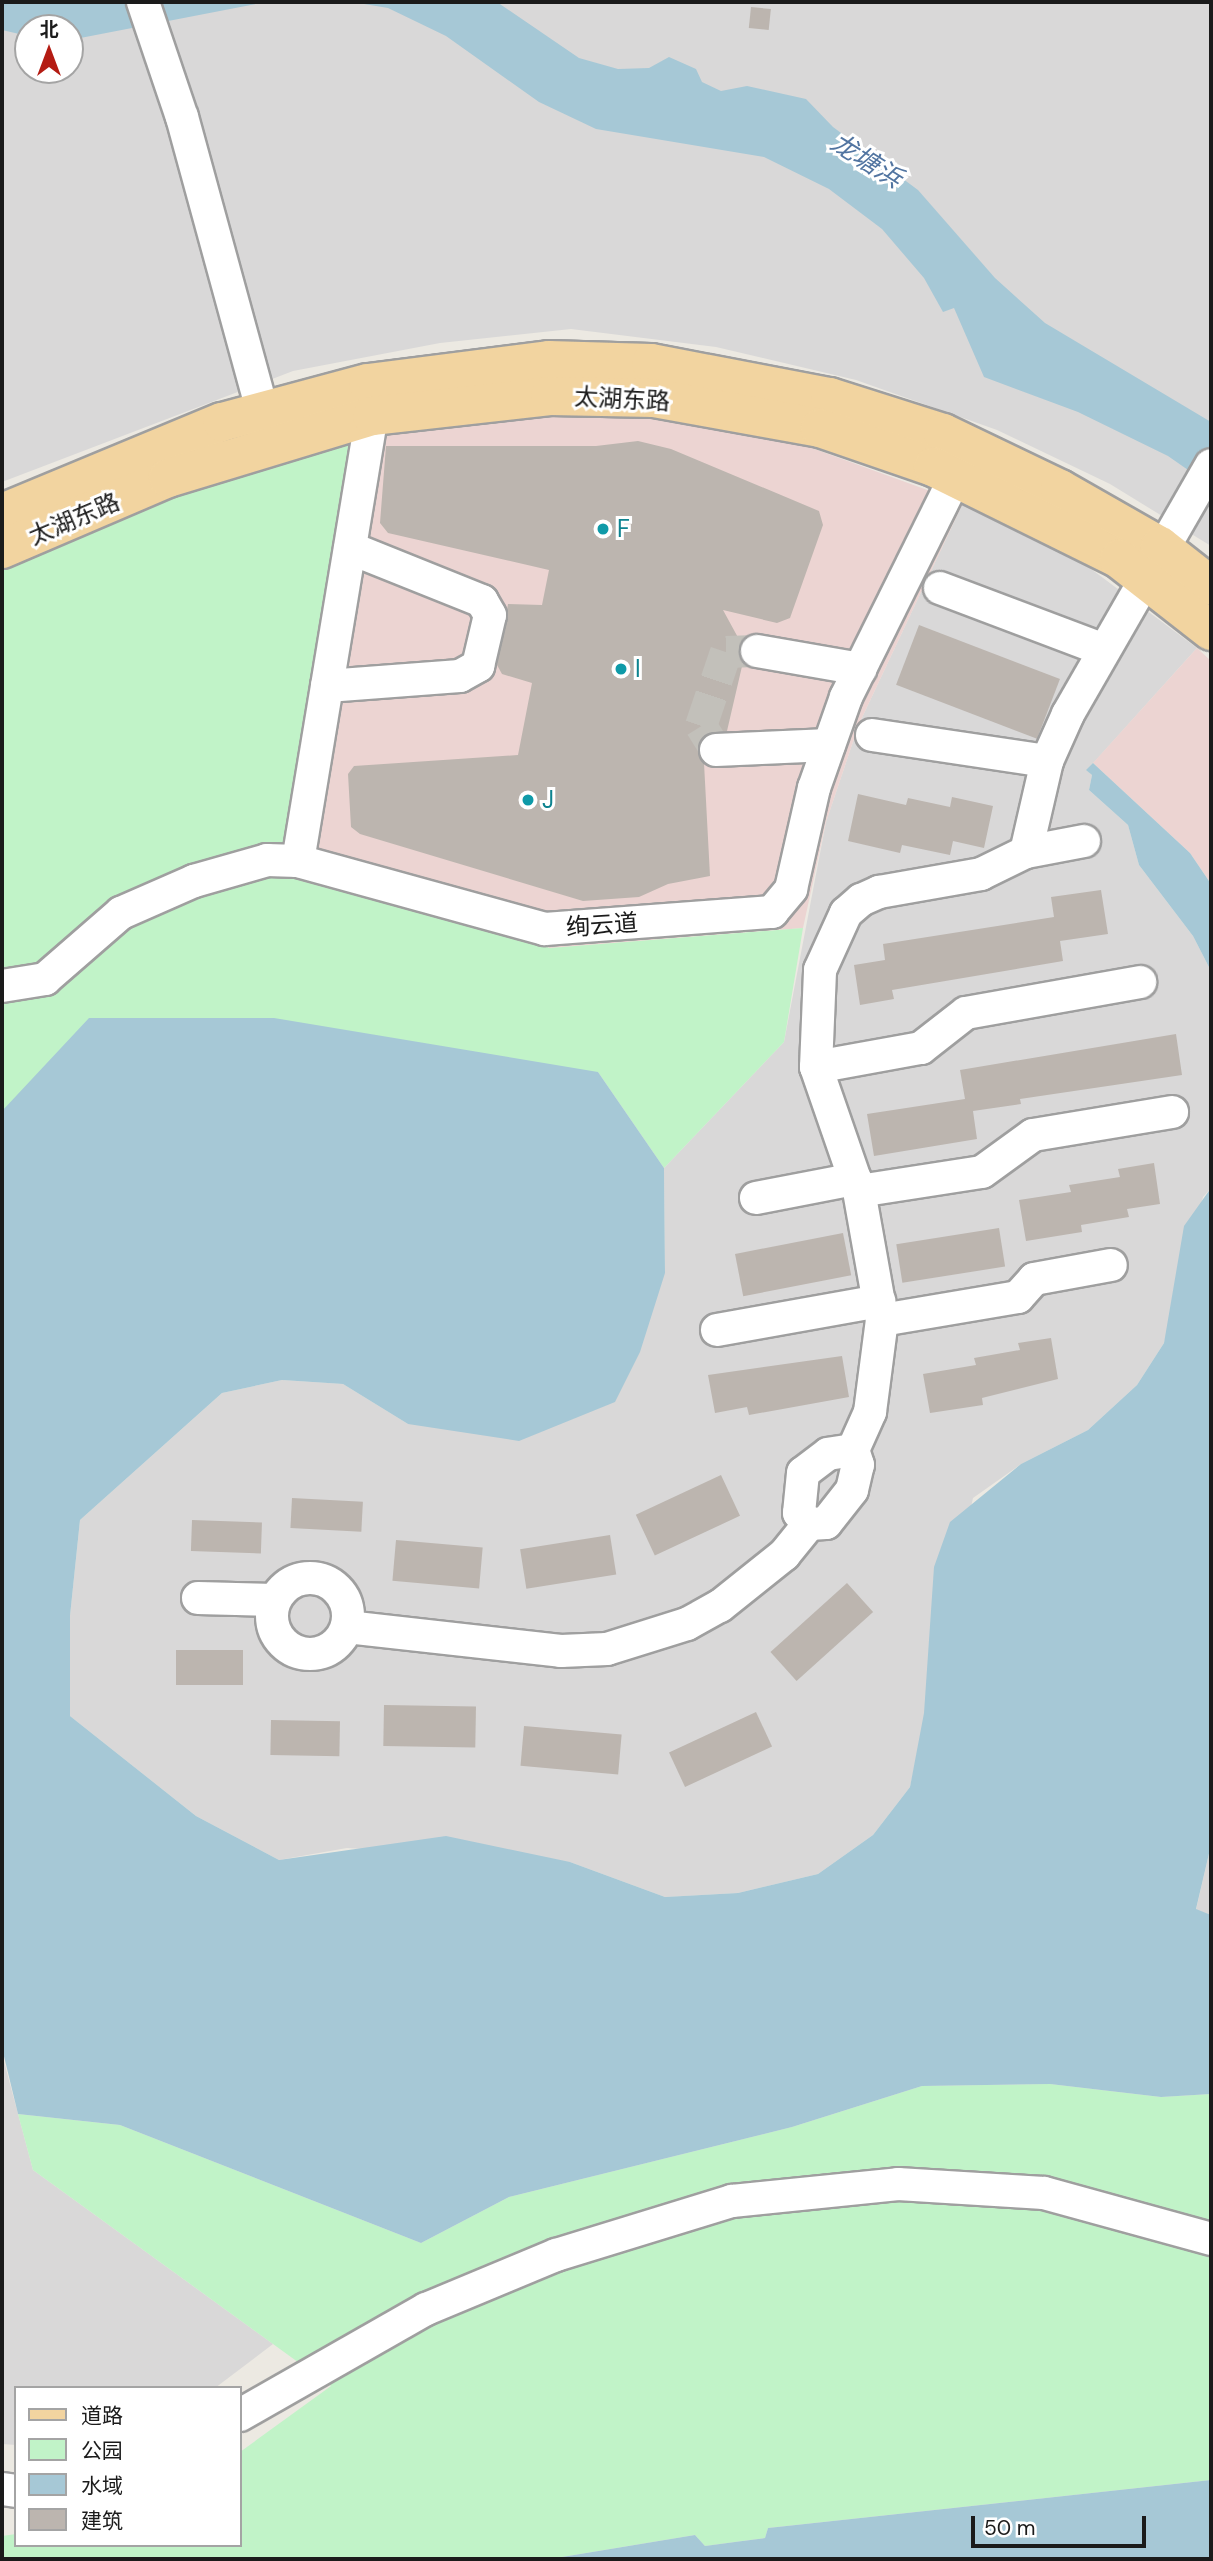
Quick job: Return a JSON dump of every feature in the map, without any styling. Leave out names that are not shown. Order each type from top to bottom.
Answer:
[{"type":"main road","name":"太湖东路","points":[[2,513],[262,409],[455,369],[549,360],[650,363],[830,397],[943,433],[1060,489],[1152,562],[1211,631]]},
{"type":"main road","name":"太湖东路","points":[[2,549],[180,474],[372,416],[550,396],[654,398],[820,428],[955,477],[1211,586]]},
{"type":"street","points":[[142,2],[182,117],[262,409]]},
{"type":"street","points":[[298,861],[372,416]]},
{"type":"street","points":[[1026,852],[1047,761],[1152,562],[1204,476]]},
{"type":"street","name":"绚云道","points":[[2,986],[45,979],[121,913],[194,881],[268,860],[298,861],[545,929],[772,912],[791,890],[829,745],[860,669],[955,477]]},
{"type":"street","points":[[327,686],[460,676],[478,666],[490,615],[482,601],[350,548]]},
{"type":"street","points":[[940,588],[1104,650]]},
{"type":"street","points":[[757,651],[860,669]]},
{"type":"street","points":[[872,735],[1047,761]]},
{"type":"street","points":[[716,750],[829,745]]},
{"type":"street","points":[[347,1627],[529,1648],[607,1649],[674,1629],[720,1606],[784,1555],[809,1524],[826,1523],[841,1511],[858,1465],[853,1450],[872,1401],[881,1310],[857,1185],[816,1067],[820,970],[846,914],[879,892],[981,874],[1026,852],[1084,841]]},
{"type":"street","points":[[816,1067],[921,1048],[966,1013],[1140,982]]},
{"type":"street","points":[[756,1198],[982,1172],[1033,1135],[1172,1112]]},
{"type":"street","points":[[717,1329],[1018,1297],[1034,1279],[1111,1265]]},
{"type":"street","points":[[809,1524],[799,1513],[803,1473],[828,1454],[853,1450]]},
{"type":"street","points":[[295,1580],[323,1580],[344,1599],[347,1627],[327,1651],[295,1652],[273,1629],[274,1600],[295,1580]]},
{"type":"street","points":[[198,1598],[274,1600]]},
{"type":"street","points":[[242,2415],[426,2309],[556,2255],[732,2201],[898,2184],[1044,2193],[1211,2239]]},
{"type":"shaded area","points":[[2,2],[1211,2],[1211,546],[1110,484],[997,430],[856,380],[716,347],[571,329],[440,343],[293,371],[2,482]]},
{"type":"shaded area","points":[[540,415],[638,417],[723,427],[809,447],[963,503],[859,724],[826,822],[803,928],[550,948],[302,881],[375,436]]},
{"type":"shaded area","points":[[963,503],[1087,566],[1197,648],[1087,770],[1092,775],[1089,790],[1128,825],[1139,865],[1193,936],[1211,971],[1211,1188],[1203,1197],[1164,1343],[1137,1385],[1088,1430],[1021,1464],[973,1498],[910,1787],[873,1835],[818,1874],[738,1893],[665,1897],[570,1862],[347,1848],[279,1860],[196,1816],[70,1716],[70,1616],[80,1520],[222,1393],[282,1380],[343,1384],[408,1424],[665,1273],[664,1168],[784,1042],[826,822],[859,724]]},
{"type":"shaded area","points":[[1197,648],[1211,661],[1211,884],[1190,853],[1093,763]]},
{"type":"shaded area","points":[[1211,1845],[1211,1915],[1196,1910]]},
{"type":"shaded area","points":[[2,2054],[33,2170],[273,2344],[218,2386],[14,2386],[14,2445],[2,2444]]},
{"type":"green space","points":[[375,436],[302,881],[550,948],[803,928],[784,1042],[664,1168],[598,1072],[2,1111],[2,568],[168,499],[278,460]]},
{"type":"green space","points":[[1050,2084],[1161,2097],[1211,2094],[1211,2480],[768,2528],[765,2538],[705,2546],[695,2535],[550,2559],[2,2559],[2,2536],[14,2534],[14,2547],[242,2547],[242,2451],[331,2386],[33,2170],[18,2114],[120,2125],[421,2243],[509,2197],[792,2127],[922,2086]]},
{"type":"water","points":[[2,2],[266,2],[84,37],[84,14],[14,14],[14,33],[2,30]]},
{"type":"water","name":"龙塘浜","points":[[352,2],[497,2],[579,58],[618,69],[649,68],[669,57],[696,69],[702,82],[721,91],[747,86],[806,99],[833,127],[918,190],[995,278],[1045,323],[1211,422],[1211,486],[1168,456],[1078,412],[984,377],[954,308],[943,312],[924,278],[882,229],[829,189],[764,157],[596,129],[539,102],[446,36],[388,8]]},
{"type":"water","points":[[1093,763],[1190,853],[1211,884],[1211,971],[1193,936],[1139,865],[1128,825],[1089,790],[1092,775],[1086,770]]},
{"type":"water","points":[[89,1018],[274,1018],[598,1072],[664,1168],[665,1273],[640,1352],[615,1402],[519,1441],[408,1424],[343,1384],[282,1380],[222,1393],[80,1520],[70,1616],[70,1716],[196,1816],[279,1860],[446,1836],[570,1862],[665,1897],[738,1893],[818,1874],[873,1835],[910,1787],[924,1713],[934,1567],[950,1522],[1021,1464],[1088,1430],[1137,1385],[1164,1343],[1184,1226],[1211,1188],[1211,1845],[1196,1909],[1211,1915],[1211,2094],[1161,2097],[1050,2084],[922,2086],[792,2127],[509,2197],[421,2243],[120,2125],[18,2114],[2,2048],[2,1111]]},
{"type":"water","points":[[1211,2480],[1211,2559],[550,2559],[695,2535],[705,2546],[765,2538],[768,2528]]},
{"type":"building","points":[[751,7],[771,9],[769,30],[749,28]]},
{"type":"building","points":[[638,441],[671,449],[819,511],[823,525],[790,618],[777,623],[723,610],[741,643],[743,662],[727,731],[706,735],[698,750],[704,763],[710,876],[668,884],[639,897],[583,901],[360,834],[351,827],[348,774],[354,766],[518,755],[532,683],[502,674],[497,665],[508,604],[542,605],[549,570],[388,533],[380,523],[386,446],[596,446]]},
{"type":"building","points":[[919,625],[1060,679],[1037,739],[896,685]]},
{"type":"building","points":[[858,794],[906,805],[908,798],[950,807],[952,797],[993,806],[984,848],[953,841],[950,855],[902,845],[900,853],[848,841]]},
{"type":"building","points":[[1101,890],[1108,934],[1060,941],[1063,961],[892,990],[894,999],[860,1005],[854,965],[885,960],[883,944],[1054,917],[1051,897]]},
{"type":"building","points":[[1176,1034],[1182,1075],[1020,1099],[1021,1104],[973,1111],[977,1139],[874,1156],[867,1114],[965,1099],[960,1070]]},
{"type":"building","points":[[1154,1163],[1160,1204],[1127,1209],[1129,1217],[1081,1225],[1082,1232],[1026,1241],[1019,1200],[1071,1192],[1069,1185],[1120,1177],[1118,1169]]},
{"type":"building","points":[[999,1228],[1005,1267],[902,1283],[896,1244]]},
{"type":"building","points":[[843,1233],[851,1275],[743,1296],[735,1254]]},
{"type":"building","points":[[1051,1338],[1058,1379],[982,1398],[983,1405],[930,1413],[923,1374],[976,1365],[974,1358],[1020,1350],[1018,1343]]},
{"type":"building","points":[[842,1356],[849,1397],[749,1415],[747,1407],[715,1413],[708,1375]]},
{"type":"building","points":[[721,1475],[740,1516],[655,1556],[636,1515]]},
{"type":"building","points":[[292,1498],[363,1502],[361,1532],[290,1528]]},
{"type":"building","points":[[192,1520],[262,1522],[261,1553],[191,1551]]},
{"type":"building","points":[[610,1535],[616,1575],[526,1589],[520,1549]]},
{"type":"building","points":[[396,1540],[483,1548],[479,1588],[392,1581]]},
{"type":"building","points":[[847,1583],[873,1612],[797,1681],[770,1652]]},
{"type":"building","points":[[176,1650],[243,1650],[243,1685],[176,1685]]},
{"type":"building","points":[[384,1705],[476,1707],[475,1748],[383,1746]]},
{"type":"building","points":[[756,1712],[772,1746],[685,1787],[669,1753]]},
{"type":"building","points":[[271,1720],[340,1721],[339,1756],[270,1755]]},
{"type":"building","points":[[524,1726],[622,1735],[618,1774],[521,1766]]},
{"type":"tunnel","points":[[716,750],[701,726],[726,652],[757,651]]},
{"type":"place","name":"F","points":[[603,529]]},
{"type":"place","name":"I","points":[[621,669]]},
{"type":"place","name":"J","points":[[528,800]]}]
